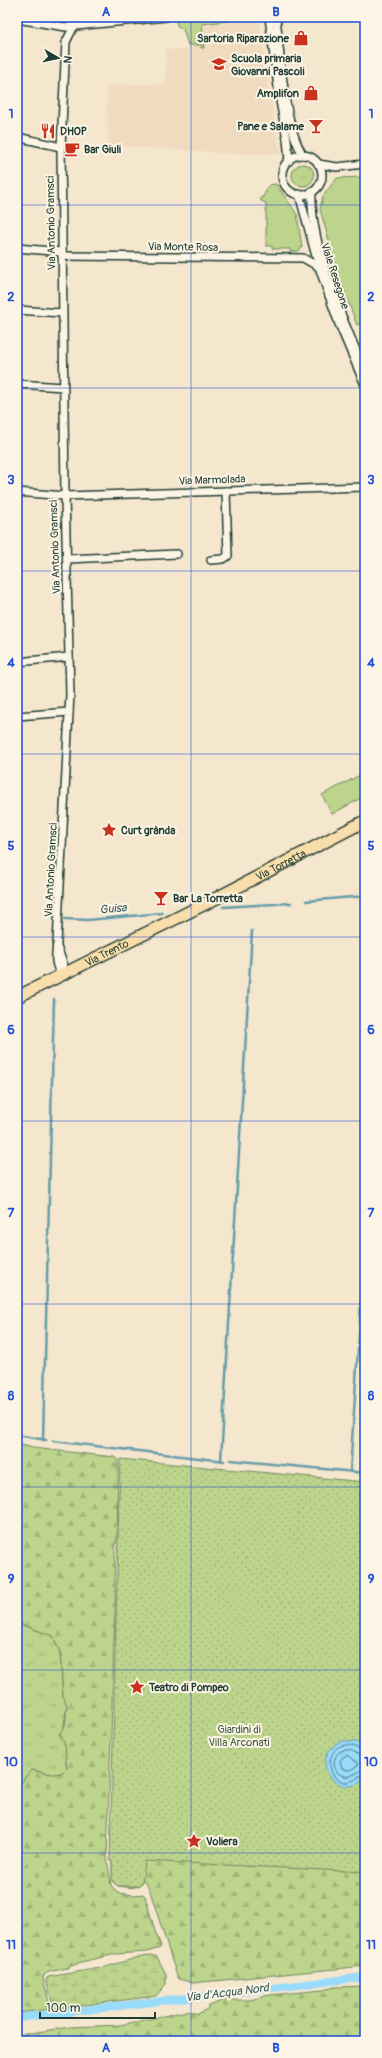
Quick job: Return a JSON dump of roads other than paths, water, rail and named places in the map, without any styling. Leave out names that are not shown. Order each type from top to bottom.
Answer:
[{"type":"main road","name":"Via Torretta","points":[[196,908],[365,820]]},
{"type":"main road","name":"Via Trento","points":[[17,997],[196,908]]},
{"type":"street","points":[[17,19],[49,25],[74,26],[166,17]]},
{"type":"street","points":[[269,17],[289,161],[283,173],[283,179],[289,189],[298,194],[312,192],[320,183],[322,177],[318,164],[314,159],[303,155],[289,161]]},
{"type":"street","points":[[276,17],[288,109],[294,138],[303,155]]},
{"type":"street","name":"Via Antonio Gramsci","points":[[62,975],[63,963],[57,946],[69,712],[70,657],[63,387],[61,148],[65,50],[68,36],[74,26]]},
{"type":"street","points":[[17,137],[61,148]]},
{"type":"street","points":[[318,164],[337,167],[365,164]]},
{"type":"street","points":[[322,177],[337,167]]},
{"type":"street","name":"Viale Resegone","points":[[312,192],[312,213],[318,242],[345,322],[365,371]]},
{"type":"street","name":"Viale Resegone","points":[[298,194],[319,267],[339,324],[365,385]]},
{"type":"street","points":[[303,258],[310,251],[312,244]]},
{"type":"street","name":"Via Monte Rosa","points":[[17,248],[62,254],[109,257],[303,258],[319,267]]},
{"type":"street","points":[[17,310],[62,313]]},
{"type":"street","points":[[17,384],[63,387]]},
{"type":"street","name":"Via Marmolada","points":[[17,492],[65,496],[364,487]]},
{"type":"street","points":[[211,560],[223,559],[228,556],[226,490]]},
{"type":"street","points":[[67,559],[177,554]]},
{"type":"street","points":[[17,662],[70,657]]},
{"type":"street","points":[[17,716],[69,712]]},
{"type":"water","points":[[341,1741],[356,1742],[365,1749],[365,1777],[356,1784],[347,1786],[338,1783],[330,1777],[326,1769],[326,1759],[330,1749]]},
{"type":"waterway","name":"Guisa","points":[[306,901],[365,896]]},
{"type":"waterway","name":"Guisa","points":[[223,907],[291,903]]},
{"type":"waterway","name":"Guisa","points":[[65,919],[88,920],[162,913]]},
{"type":"waterway","points":[[221,1460],[252,931]]},
{"type":"waterway","points":[[43,1440],[54,999]]},
{"type":"waterway","points":[[350,1472],[365,1243]]},
{"type":"waterway","points":[[17,1435],[46,1440]]},
{"type":"waterway","points":[[53,1441],[224,1461]]},
{"type":"waterway","points":[[230,1460],[365,1473]]},
{"type":"waterway","name":"Via d'Acqua Nord","points":[[17,2018],[365,1977]]},
{"type":"place","name":"Sartoria Riparazione","points":[[301,38]]},
{"type":"place","name":"Scuola primaria Giovanni Pascoli","points":[[219,64]]},
{"type":"place","name":"Amplifon","points":[[311,93]]},
{"type":"place","name":"Pane e Salame","points":[[316,126]]},
{"type":"place","name":"DHOP","points":[[48,131]]},
{"type":"place","name":"Bar Giuli","points":[[72,149]]},
{"type":"place","name":"Curt grànda","points":[[109,830]]},
{"type":"place","name":"Bar La Torretta","points":[[161,898]]},
{"type":"place","name":"Teatro di Pompeo","points":[[137,1687]]},
{"type":"place","name":"Voliera","points":[[194,1841]]},
{"type":"park label","name":"Giardini di Villa Arconati","points":[[239,1735]]}]
